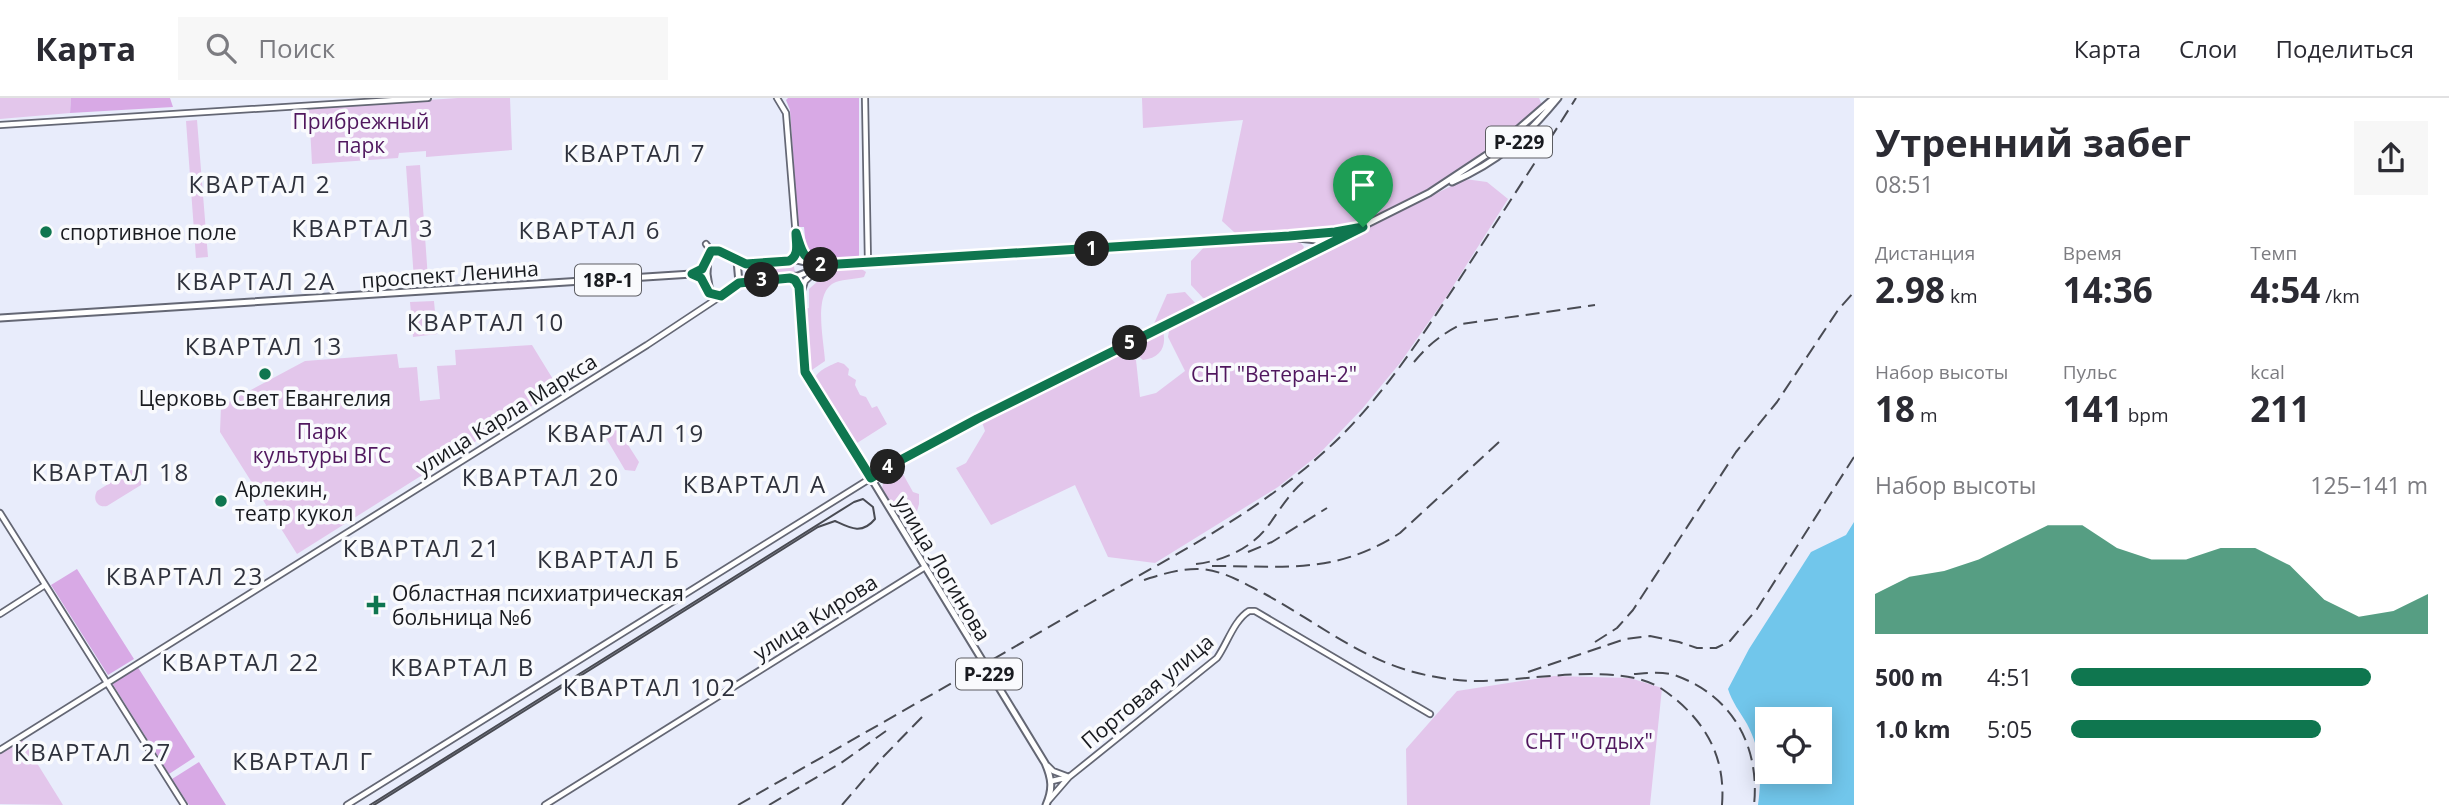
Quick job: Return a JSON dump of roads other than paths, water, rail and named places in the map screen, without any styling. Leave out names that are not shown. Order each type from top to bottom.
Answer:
[{"type":"main road","name":"Р-229","points":[[1433,191],[1505,142],[1556,98]]},
{"type":"main road","name":"Р-229","points":[[871,478],[977,419],[1300,258],[1323,244],[1476,172],[1511,148],[1556,98]]},
{"type":"main road","points":[[1505,142],[1506,148],[1511,148]]},
{"type":"main road","points":[[1497,148],[1503,149],[1502,155]]},
{"type":"main road","points":[[692,274],[699,271],[708,257],[719,251],[746,264],[797,260],[823,265],[1289,236],[1363,227]]},
{"type":"main road","points":[[1289,236],[1323,244],[1325,238],[1314,234]]},
{"type":"main road","points":[[1299,238],[1305,242],[1306,248],[1300,258]]},
{"type":"main road","points":[[708,257],[709,289]]},
{"type":"main road","points":[[737,260],[739,283]]},
{"type":"main road","points":[[692,274],[701,278],[709,289],[721,296],[739,283],[790,278],[823,265]]},
{"type":"main road","name":"проспект Ленина","points":[[0,318],[692,274]]},
{"type":"main road","name":"улица Логинова","points":[[871,478],[1045,762],[1052,781]]},
{"type":"main road","points":[[1047,803],[1052,781]]},
{"type":"street","points":[[0,125],[428,98]]},
{"type":"street","points":[[778,98],[786,113],[796,233],[797,250],[794,258],[789,261]]},
{"type":"street","points":[[865,98],[868,263]]},
{"type":"street","points":[[796,233],[799,249],[804,256],[823,265],[804,283],[800,305]]},
{"type":"street","points":[[706,244],[709,248],[708,257]]},
{"type":"street","points":[[790,278],[795,280],[799,287],[800,305]]},
{"type":"street","points":[[707,306],[709,289]]},
{"type":"street","name":"улица Карла Маркса","points":[[0,750],[721,296]]},
{"type":"street","name":"улица Логинова","points":[[800,305],[805,372],[871,478]]},
{"type":"street","points":[[347,805],[871,478]]},
{"type":"street","points":[[0,513],[184,805]]},
{"type":"street","name":"улица Кирова","points":[[545,805],[925,567]]},
{"type":"street","points":[[0,614],[45,585]]},
{"type":"street","name":"Портовая улица","points":[[1052,781],[1069,777],[1217,658],[1227,645],[1240,618],[1252,610],[1430,714]]},
{"type":"street","points":[[1045,762],[1053,771],[1069,777],[1047,803]]},
{"type":"water","points":[[1854,522],[1854,805],[1758,805],[1760,784],[1832,784],[1832,707],[1755,707],[1755,744],[1728,689],[1749,649],[1811,552],[1846,535]]},
{"type":"tram line","points":[[370,805],[854,502],[863,499],[873,507],[875,519],[865,527],[856,529],[835,521],[818,527],[374,805]]},
{"type":"railway","points":[[738,805],[1220,529],[1314,461],[1358,418],[1403,362],[1576,98]]},
{"type":"railway","points":[[1595,642],[1617,628],[1633,610],[1736,452],[1777,402],[1838,310],[1854,292]]},
{"type":"railway","points":[[1414,362],[1436,340],[1462,324],[1595,305]]},
{"type":"railway","points":[[1212,566],[1286,567],[1331,562],[1353,556],[1400,533],[1499,442]]},
{"type":"railway","points":[[1528,672],[1625,639],[1650,636],[1697,648],[1716,648],[1730,641],[1757,609],[1854,457]]},
{"type":"railway","points":[[1196,564],[1216,560],[1254,541],[1303,482]]},
{"type":"railway","points":[[1248,552],[1272,542],[1327,508]]},
{"type":"railway","points":[[1144,580],[1186,569],[1218,572],[1265,594],[1363,652],[1404,669],[1432,676],[1479,681],[1599,674],[1644,681],[1677,700],[1690,712],[1709,739],[1720,770],[1722,805]]},
{"type":"railway","points":[[1634,674],[1672,674],[1697,685],[1728,711],[1739,727],[1753,764],[1754,805]]},
{"type":"railway","points":[[842,805],[925,714]]},
{"type":"railway","points":[[769,805],[841,763],[886,731]]},
{"type":"place","name":"спортивное поле","points":[[46,232]]},
{"type":"place","name":"Церковь Свет Евангелия","points":[[265,374]]},
{"type":"place","name":"Арлекин, театр кукол","points":[[221,501]]},
{"type":"place","name":"Областная психиатрическая больница №6","points":[[376,605]]},
{"type":"district","name":"КВАРТАЛ 7","points":[[635,152]]},
{"type":"district","name":"КВАРТАЛ 2","points":[[260,183]]},
{"type":"district","name":"КВАРТАЛ 3","points":[[363,227]]},
{"type":"district","name":"КВАРТАЛ 6","points":[[590,229]]},
{"type":"district","name":"КВАРТАЛ 2А","points":[[256,280]]},
{"type":"district","name":"КВАРТАЛ 10","points":[[486,321]]},
{"type":"district","name":"КВАРТАЛ 13","points":[[264,345]]},
{"type":"district","name":"КВАРТАЛ 19","points":[[626,432]]},
{"type":"district","name":"КВАРТАЛ 18","points":[[111,471]]},
{"type":"district","name":"КВАРТАЛ 20","points":[[541,476]]},
{"type":"district","name":"КВАРТАЛ А","points":[[755,483]]},
{"type":"district","name":"КВАРТАЛ 21","points":[[422,547]]},
{"type":"district","name":"КВАРТАЛ Б","points":[[609,558]]},
{"type":"district","name":"КВАРТАЛ 23","points":[[185,575]]},
{"type":"district","name":"КВАРТАЛ 22","points":[[241,661]]},
{"type":"district","name":"КВАРТАЛ В","points":[[463,666]]},
{"type":"district","name":"КВАРТАЛ 102","points":[[650,686]]},
{"type":"district","name":"КВАРТАЛ 27","points":[[93,751]]},
{"type":"district","name":"КВАРТАЛ Г","points":[[303,760]]},
{"type":"park label","name":"Прибрежный парк","points":[[361,133]]},
{"type":"park label","name":"СНТ \"Ветеран-2\"","points":[[1274,374]]},
{"type":"park label","name":"Парк культуры ВГС","points":[[322,443]]},
{"type":"park label","name":"СНТ \"Отдых\"","points":[[1589,741]]}]
